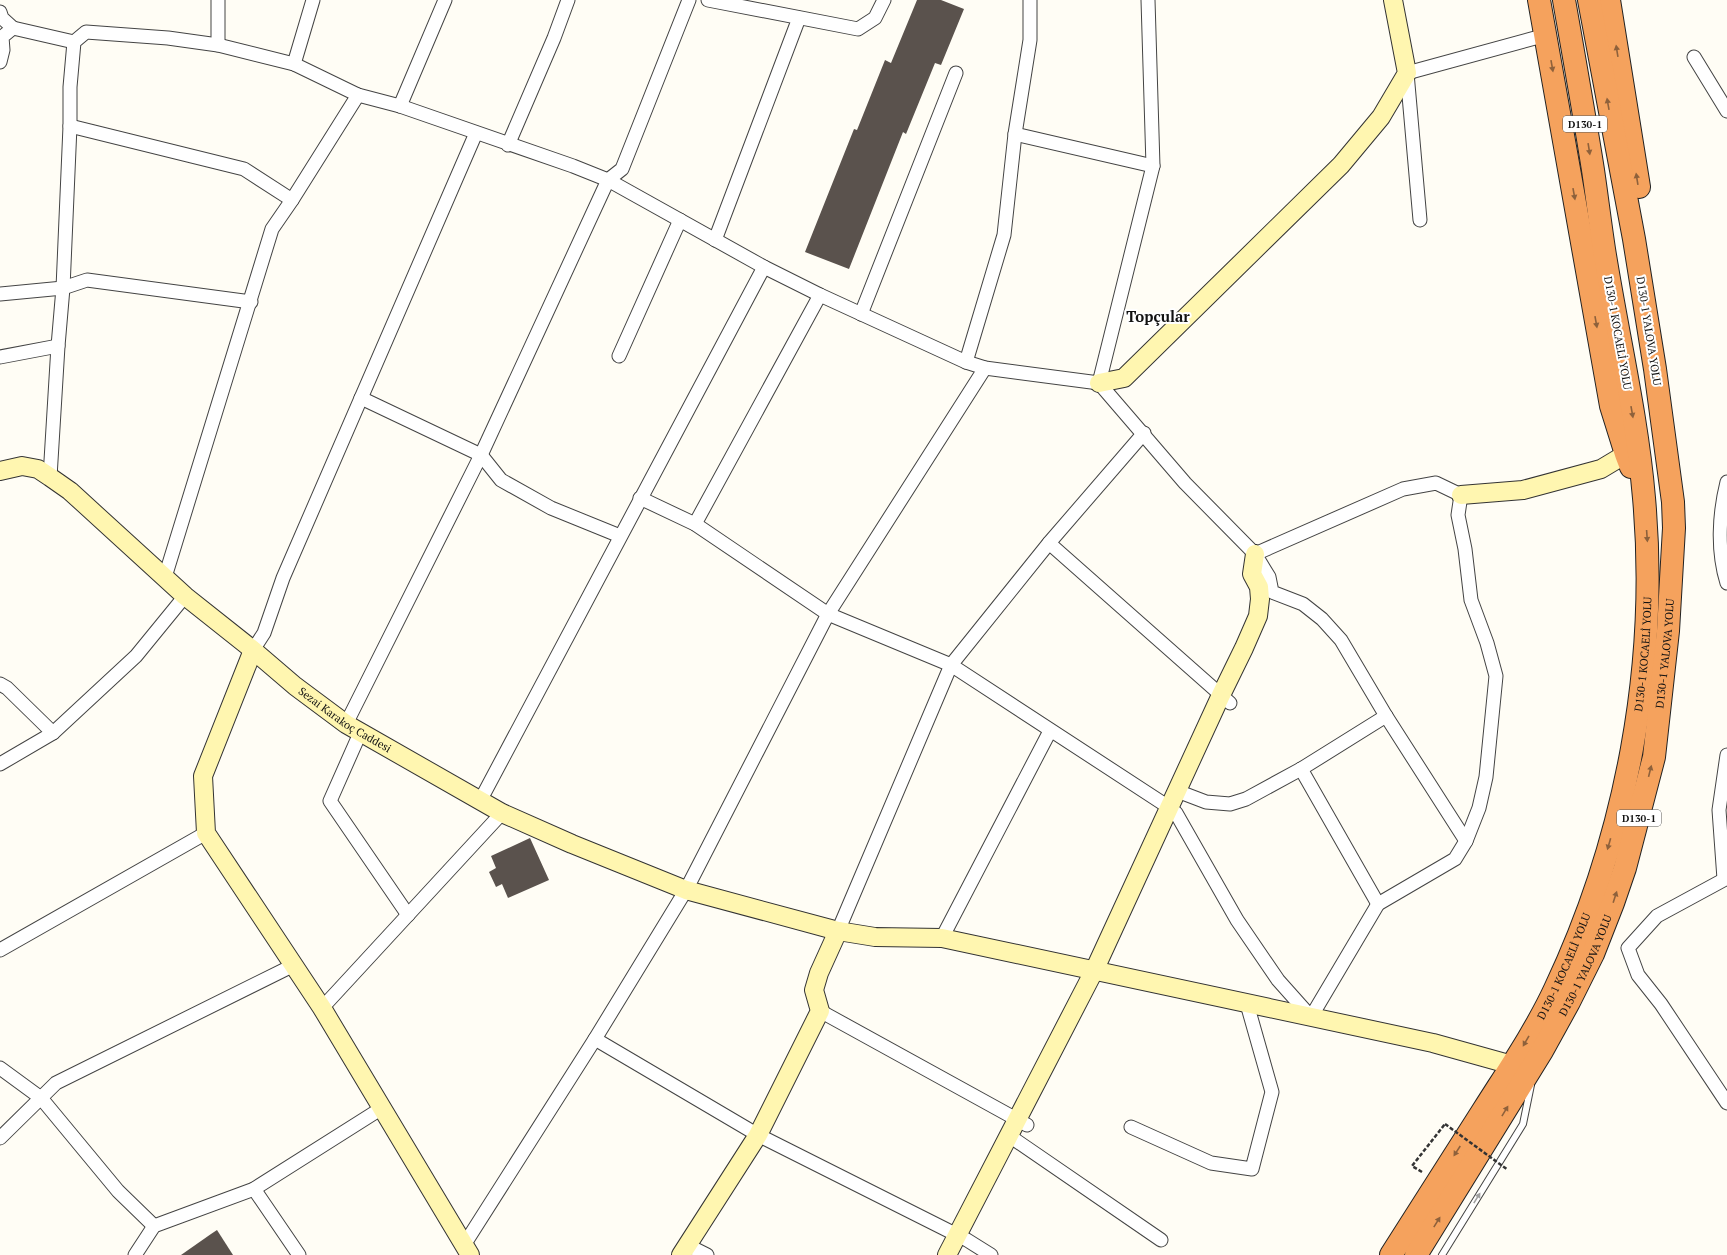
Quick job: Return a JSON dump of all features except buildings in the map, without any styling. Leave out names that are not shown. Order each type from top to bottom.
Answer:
[{"type":"highway","points":[[1539,0],[1611,406],[1626,454],[1644,497]]},
{"type":"highway","name":"D130-1 KOCAELİ YOLU","points":[[1391,1255],[1512,1065],[1554,990],[1593,898],[1623,796],[1642,687],[1648,590],[1648,561],[1644,497],[1638,448],[1564,0]]},
{"type":"highway","name":"D130-1 YALOVA YOLU","points":[[1416,1255],[1535,1062],[1570,1002],[1593,954],[1613,903],[1654,756],[1668,631],[1674,528],[1673,502],[1649,329],[1634,239],[1589,0]]},
{"type":"highway","points":[[1609,0],[1649,255],[1649,329]]},
{"type":"street","points":[[218,0],[218,45]]},
{"type":"street","points":[[294,64],[313,0]]},
{"type":"street","points":[[400,106],[445,0]]},
{"type":"street","points":[[508,144],[554,38],[568,0]]},
{"type":"street","points":[[408,915],[330,800],[353,728],[608,180],[622,169],[689,0]]},
{"type":"street","points":[[708,0],[760,5],[799,18],[858,29],[875,18],[884,0]]},
{"type":"street","points":[[966,362],[1004,235],[1015,134],[1030,40],[1030,0]]},
{"type":"street","points":[[1099,383],[1153,166],[1148,0]]},
{"type":"street","points":[[1393,0],[1407,73],[1420,220]]},
{"type":"street","points":[[0,12],[2,18],[13,28],[74,42]]},
{"type":"street","points":[[716,240],[799,18]]},
{"type":"street","points":[[0,62],[3,50],[2,37],[13,28]]},
{"type":"street","points":[[50,477],[63,288],[70,126],[70,88],[74,42],[86,32],[168,38],[218,45],[294,64],[358,95],[400,106],[573,166],[608,180],[764,267],[820,295],[966,362],[985,368],[1099,383],[1124,378],[1341,165],[1382,117],[1407,73],[1546,35]]},
{"type":"street","points":[[1694,57],[1727,111]]},
{"type":"street","points":[[861,314],[956,73]]},
{"type":"street","points":[[165,577],[251,302],[272,228],[292,200],[358,95]]},
{"type":"street","points":[[70,126],[244,169],[292,200]]},
{"type":"street","points":[[476,133],[283,578],[264,633],[253,650],[203,776],[206,833],[322,1008],[467,1250],[686,890],[828,614],[985,368]]},
{"type":"street","points":[[1015,134],[1153,166]]},
{"type":"street","points":[[619,356],[680,220]]},
{"type":"street","points":[[480,802],[640,498],[764,267]]},
{"type":"street","points":[[0,294],[63,288],[87,280],[251,302]]},
{"type":"street","points":[[695,524],[820,295]]},
{"type":"street","points":[[0,357],[58,346]]},
{"type":"street","points":[[947,1255],[961,1243],[1022,1122],[1098,971],[1225,699],[1269,616],[1272,592],[1269,577],[1255,554],[1185,483],[1144,433],[1099,383]]},
{"type":"street","points":[[361,398],[481,455],[501,480],[551,508],[620,536]]},
{"type":"street","points":[[707,1255],[684,1250],[758,1135],[820,1011],[814,990],[819,972],[838,931],[951,665],[1049,543],[1144,433]]},
{"type":"street","points":[[1255,554],[1403,489],[1436,483],[1461,495],[1523,490],[1601,469],[1626,454]]},
{"type":"street","name":"Sezai Karakoç Caddesi","points":[[0,471],[22,466],[38,469],[70,491],[185,596],[253,650],[295,686],[353,728],[480,802],[502,813],[572,844],[686,890],[838,931],[875,937],[942,938],[1433,1043],[1512,1065]]},
{"type":"street","points":[[1727,482],[1721,504],[1723,568],[1727,583]]},
{"type":"street","points":[[640,498],[695,524],[828,614],[951,665],[1173,810],[1237,920],[1278,980],[1311,1017],[1378,904],[1455,860],[1466,841],[1479,808],[1486,777],[1496,676],[1487,643],[1471,600],[1465,549],[1458,515],[1461,495]]},
{"type":"street","points":[[1049,543],[1225,699]]},
{"type":"street","points":[[1173,810],[1185,794],[1258,616],[1260,599],[1259,587],[1252,574],[1255,554]]},
{"type":"street","points":[[1272,592],[1304,604],[1322,619],[1341,640],[1386,716],[1466,841]]},
{"type":"street","points":[[0,764],[53,733],[136,656],[185,596]]},
{"type":"street","points":[[0,684],[7,688],[53,733]]},
{"type":"street","points":[[1185,794],[1206,802],[1230,804],[1246,799],[1301,769],[1386,716]]},
{"type":"street","points":[[942,938],[1050,731]]},
{"type":"street","points":[[1727,755],[1719,810],[1725,879],[1657,916],[1628,948],[1638,975],[1661,1004],[1727,1103]]},
{"type":"street","points":[[1301,769],[1378,904]]},
{"type":"street","points":[[322,1008],[502,813]]},
{"type":"street","points":[[0,950],[206,833]]},
{"type":"street","points":[[0,1138],[56,1083],[294,965]]},
{"type":"street","points":[[1132,1127],[1211,1163],[1252,1169],[1272,1092],[1247,1004]]},
{"type":"street","points":[[820,1011],[1022,1122]]},
{"type":"street","points":[[595,1039],[758,1135],[961,1243],[991,1255]]},
{"type":"street","points":[[0,1068],[41,1098],[118,1191],[154,1226]]},
{"type":"street","points":[[135,1255],[154,1226],[254,1189],[382,1108]]},
{"type":"street","points":[[1013,1139],[1161,1240]]},
{"type":"street","points":[[254,1189],[299,1255]]},
{"type":"lane","points":[[1442,1255],[1523,1124],[1535,1062]]},
{"type":"path","points":[[1412,1166],[1445,1124],[1508,1170]]},
{"type":"district","name":"Topçular","points":[[1158,316]]}]
